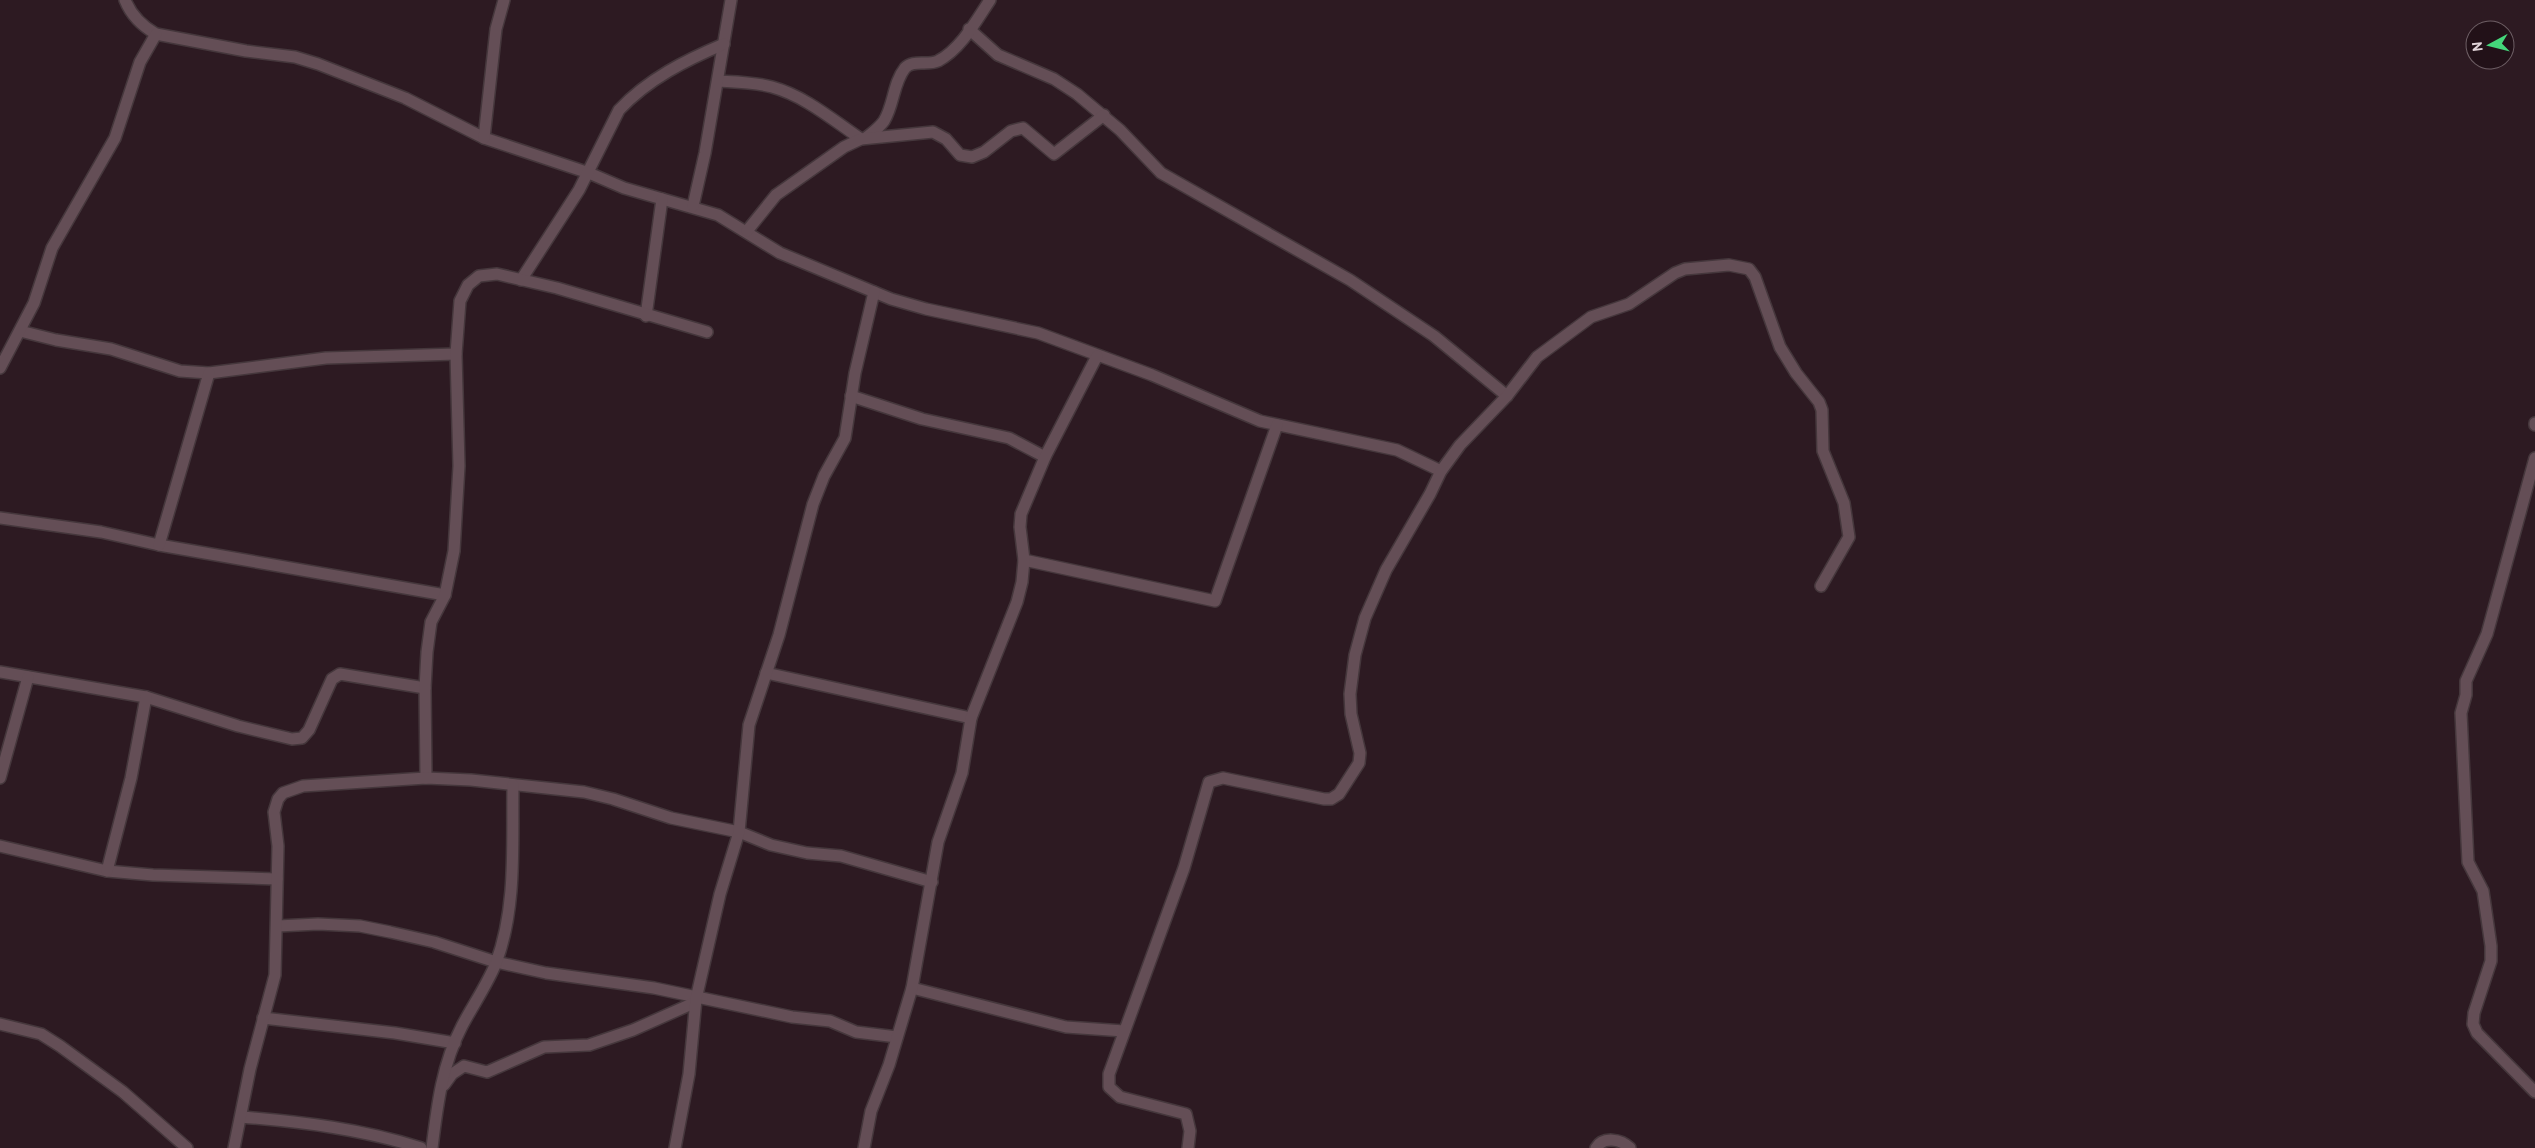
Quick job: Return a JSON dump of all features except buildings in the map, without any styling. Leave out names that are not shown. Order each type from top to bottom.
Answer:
[{"type":"street","points":[[125,0],[136,18],[147,29],[156,34],[246,51],[295,57],[318,64],[405,98],[484,138],[589,173],[624,188],[693,206],[718,215],[780,252],[874,292],[926,309],[1038,334],[1277,426],[1353,439],[1398,450],[1441,471]]},
{"type":"street","points":[[484,138],[496,29],[504,0]]},
{"type":"street","points":[[693,206],[718,81],[731,0]]},
{"type":"street","points":[[747,231],[776,195],[844,147],[864,138],[884,121],[897,84],[907,66],[938,60],[955,47],[990,0]]},
{"type":"street","points":[[969,28],[998,55],[1054,79],[1104,116],[1161,173],[1350,280],[1434,336],[1507,396]]},
{"type":"street","points":[[0,368],[34,303],[52,248],[115,138],[140,62],[156,34]]},
{"type":"street","points":[[521,280],[589,173],[612,122],[629,99],[672,68],[724,44]]},
{"type":"street","points":[[718,81],[752,83],[792,95],[864,138],[933,132],[946,139],[960,155],[972,157],[984,152],[1011,131],[1023,128],[1054,154],[1104,116]]},
{"type":"street","points":[[646,316],[662,199]]},
{"type":"street","points":[[1188,1148],[1190,1130],[1186,1114],[1120,1097],[1109,1087],[1108,1074],[1136,1004],[1184,868],[1209,782],[1223,778],[1331,799],[1339,794],[1355,771],[1360,753],[1351,714],[1350,694],[1356,654],[1365,618],[1386,570],[1430,494],[1441,471],[1460,445],[1507,396],[1537,357],[1591,317],[1629,304],[1675,273],[1691,268],[1729,265],[1749,270],[1754,278],[1780,347],[1796,373],[1819,402],[1822,410],[1823,450],[1844,503],[1849,537],[1821,586]]},
{"type":"street","points":[[426,778],[425,688],[429,634],[431,622],[445,594],[454,551],[459,466],[456,354],[460,301],[468,285],[479,276],[489,274],[521,280],[557,288],[646,316],[707,332]]},
{"type":"street","points":[[675,1148],[689,1074],[696,1000],[720,894],[739,832],[748,725],[779,635],[813,504],[824,476],[845,438],[851,396],[874,292]]},
{"type":"street","points":[[20,331],[56,340],[111,348],[180,371],[208,373],[326,358],[456,354]]},
{"type":"street","points":[[864,1148],[871,1111],[898,1037],[912,988],[938,842],[962,773],[971,718],[1017,602],[1022,582],[1024,560],[1020,521],[1045,457],[1097,356]]},
{"type":"street","points":[[158,545],[208,373]]},
{"type":"street","points":[[851,396],[922,419],[1009,438],[1045,457]]},
{"type":"street","points":[[1024,560],[1215,601],[1277,426]]},
{"type":"street","points":[[2535,458],[2487,634],[2466,680],[2466,695],[2460,725],[2468,862],[2483,891],[2492,946],[2491,961],[2474,1014],[2473,1024],[2477,1033],[2535,1092]]},
{"type":"street","points":[[0,518],[101,532],[158,545],[445,594]]},
{"type":"street","points":[[0,672],[146,697],[238,726],[292,740],[302,738],[309,730],[332,679],[340,674],[425,688]]},
{"type":"street","points":[[766,673],[971,718]]},
{"type":"street","points":[[0,778],[28,677]]},
{"type":"street","points":[[107,871],[131,778],[146,697]]},
{"type":"street","points":[[234,1148],[263,1018],[275,975],[278,926],[278,846],[274,818],[278,799],[283,793],[303,786],[426,778],[584,792],[613,799],[671,818],[739,832],[771,844],[807,853],[841,856],[932,882]]},
{"type":"street","points":[[432,1148],[440,1090],[454,1043],[496,962],[506,928],[510,895],[513,785]]},
{"type":"street","points":[[0,846],[107,871],[153,875],[277,879]]},
{"type":"street","points":[[278,926],[318,924],[360,926],[434,942],[496,962],[546,973],[654,988],[696,1000],[792,1017],[830,1021],[856,1032],[898,1037]]},
{"type":"street","points":[[912,988],[1066,1027],[1124,1031]]},
{"type":"street","points":[[440,1090],[452,1074],[464,1066],[487,1072],[544,1047],[576,1047],[598,1043],[633,1030],[696,1000]]},
{"type":"street","points":[[263,1018],[395,1033],[454,1043]]},
{"type":"street","points":[[0,1024],[41,1034],[60,1046],[124,1092],[187,1148]]},
{"type":"street","points":[[241,1117],[348,1128],[385,1136],[421,1148]]},
{"type":"street","points":[[1596,1148],[1601,1142],[1612,1140],[1627,1144],[1630,1148]]}]
